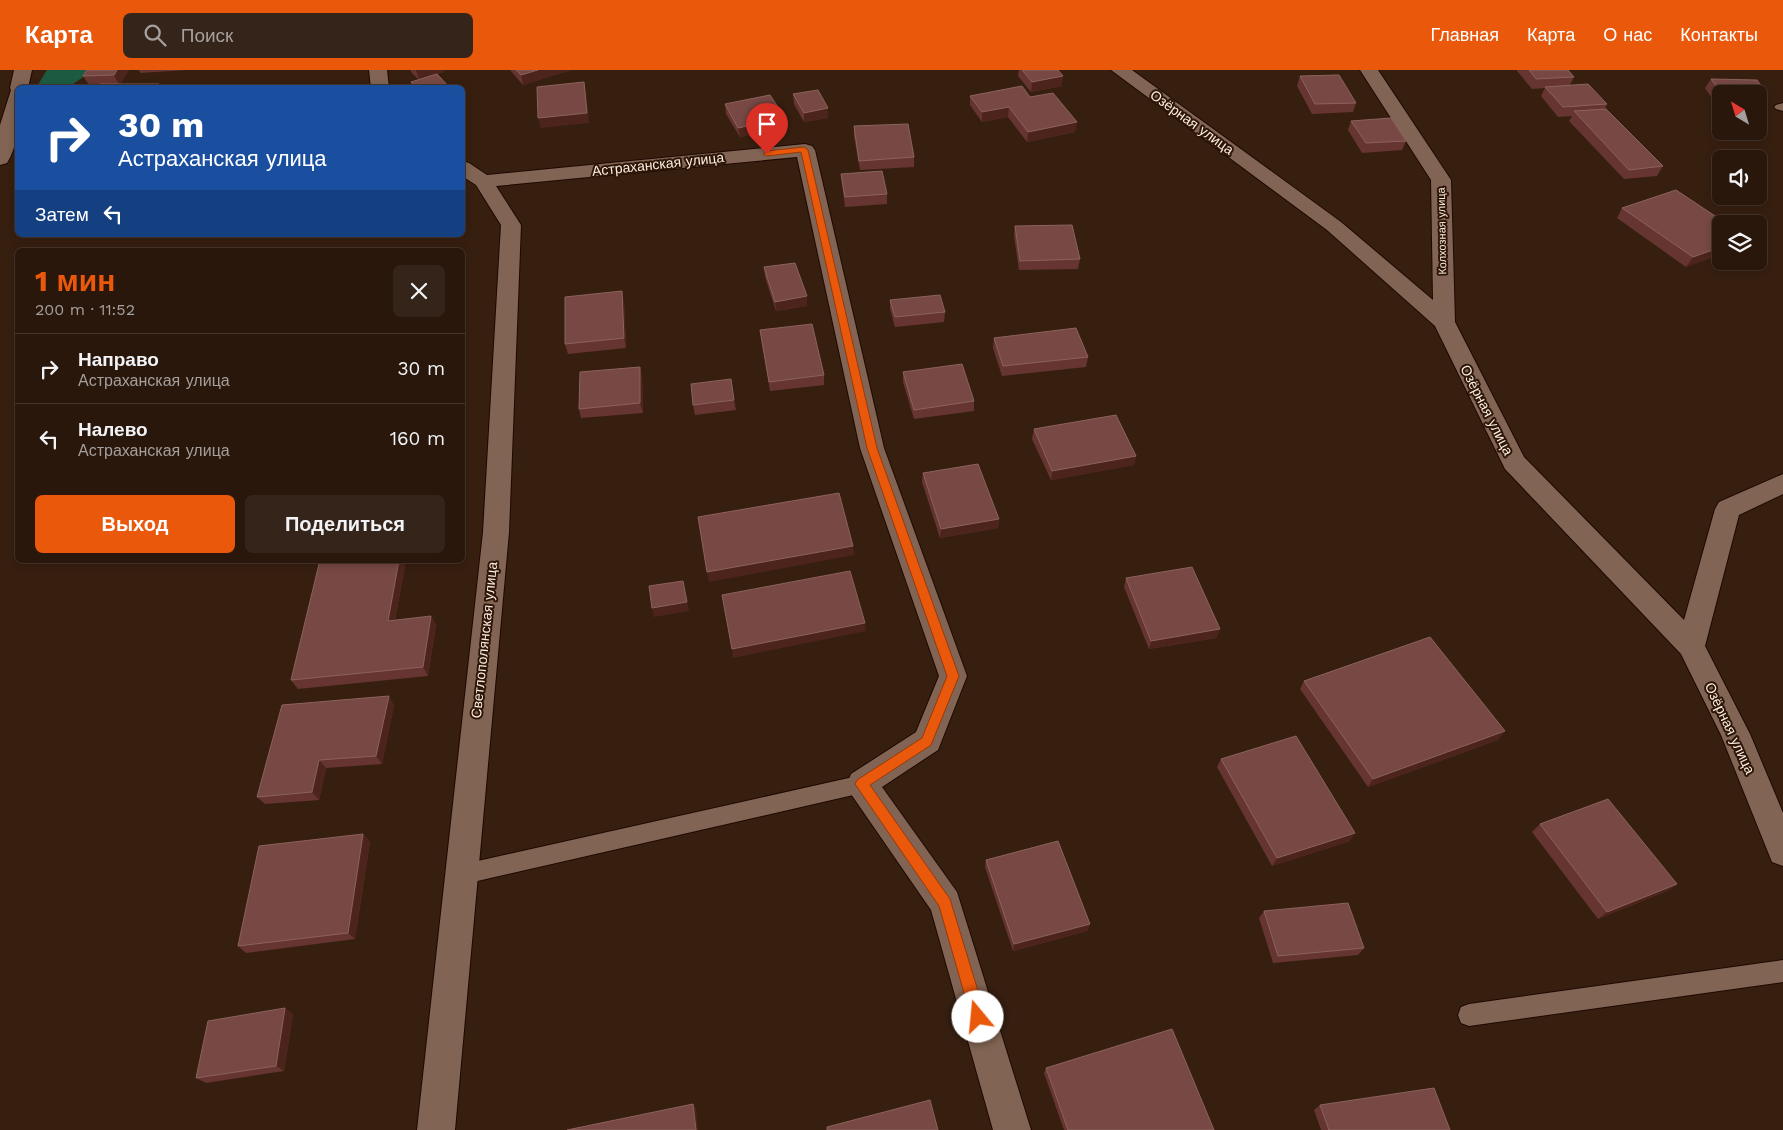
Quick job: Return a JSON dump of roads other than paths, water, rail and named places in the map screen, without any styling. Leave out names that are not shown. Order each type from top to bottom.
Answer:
[{"type":"street","points":[[20,85],[23,70]]},
{"type":"street","points":[[378,70],[380,85]]},
{"type":"street","name":"Озёрная улица","points":[[1120,70],[1334,226],[1444,322],[1514,463],[1692,646],[1735,734],[1783,851]]},
{"type":"street","name":"Колхозная улица","points":[[1369,70],[1441,180],[1444,322]]},
{"type":"street","points":[[0,159],[15,105]]},
{"type":"street","name":"Астраханская улица","points":[[473,174],[804,150],[872,448],[953,676],[927,741],[862,784]]},
{"type":"street","name":"Светлополянская улица","points":[[436,1130],[496,532],[511,225],[473,174]]},
{"type":"street","points":[[1692,646],[1728,509],[1783,483]]},
{"type":"street","points":[[862,784],[945,903],[1012,1130]]},
{"type":"lane","points":[[460,876],[862,784]]},
{"type":"lane","points":[[1469,1015],[1783,971]]}]
